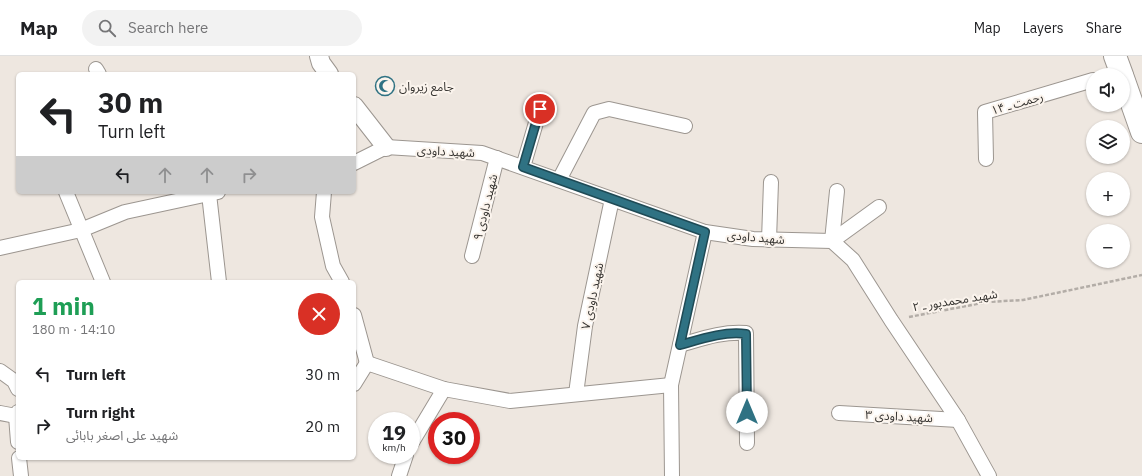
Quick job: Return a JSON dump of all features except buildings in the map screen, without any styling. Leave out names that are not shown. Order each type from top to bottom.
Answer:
[{"type":"main road","points":[[1130,102],[1142,132]]},
{"type":"street","points":[[319,56],[321,63],[328,72]]},
{"type":"street","name":"رحمت ـ ۱۴","points":[[986,159],[985,112],[1086,82]]},
{"type":"street","points":[[558,180],[594,113],[609,108],[685,126]]},
{"type":"street","points":[[356,109],[386,147],[356,162]]},
{"type":"street","points":[[523,167],[540,109]]},
{"type":"street","name":"شهید داودی","points":[[386,147],[482,153],[705,232],[753,239],[832,241]]},
{"type":"street","name":"شهید داودی ۹","points":[[472,256],[497,158]]},
{"type":"street","points":[[770,240],[771,182]]},
{"type":"street","points":[[832,241],[837,190]]},
{"type":"street","points":[[67,194],[102,280]]},
{"type":"street","points":[[0,248],[81,230],[125,212],[208,194]]},
{"type":"street","points":[[213,194],[219,280]]},
{"type":"street","points":[[324,194],[322,218],[333,266],[341,280]]},
{"type":"street","name":"شهید داودی ۷","points":[[576,394],[585,326],[612,199]]},
{"type":"street","points":[[832,241],[880,207]]},
{"type":"street","points":[[672,476],[671,385],[705,232]]},
{"type":"street","points":[[832,241],[853,260],[958,420],[989,476]]},
{"type":"street","points":[[356,322],[367,362],[356,381]]},
{"type":"street","points":[[680,345],[734,332],[746,334],[747,444]]},
{"type":"street","points":[[367,362],[444,389],[510,401],[671,385]]},
{"type":"street","points":[[0,371],[14,381],[16,385]]},
{"type":"street","points":[[420,429],[444,389]]},
{"type":"street","points":[[0,413],[16,414]]},
{"type":"street","name":"شهید داودی ۳","points":[[838,413],[958,420]]},
{"type":"street","points":[[19,460],[20,476]]},
{"type":"street","points":[[399,476],[403,464]]},
{"type":"path","name":"شهید محمدپور ـ ۲","points":[[891,320],[987,302],[1023,300],[1142,275]]},
{"type":"place","name":"جامع زیروان","points":[[385,86]]},
{"type":"route","points":[[540,109],[523,167],[705,232],[680,345],[734,332],[746,334],[747,412]]}]
